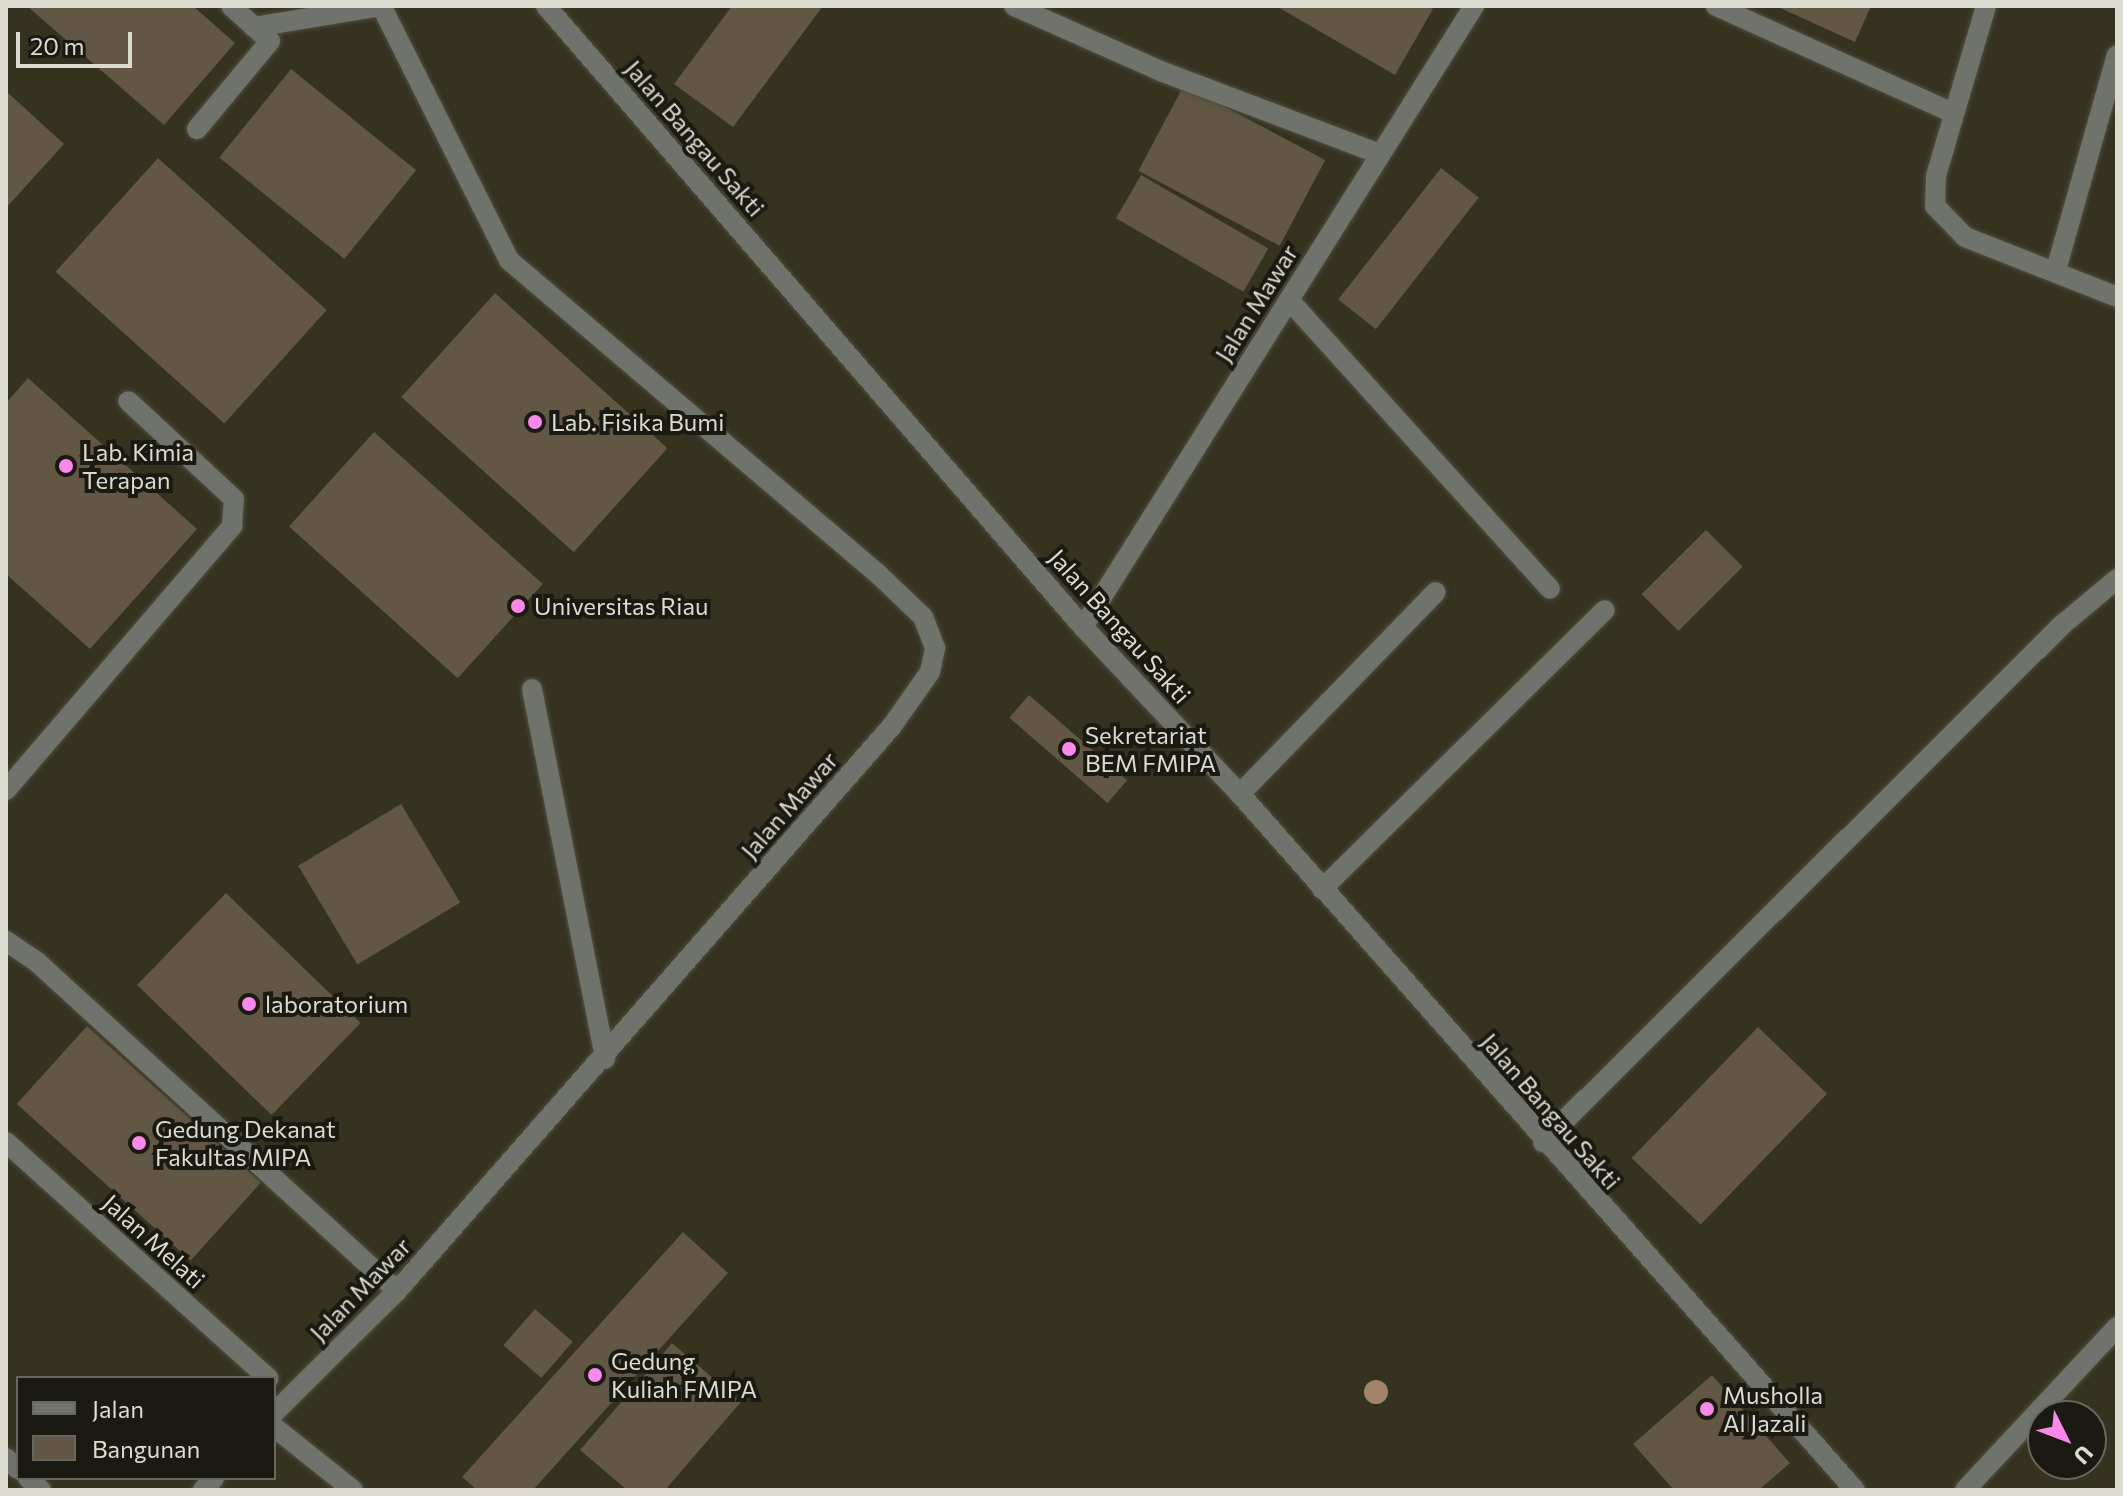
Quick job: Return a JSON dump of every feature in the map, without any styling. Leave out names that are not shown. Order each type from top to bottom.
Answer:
[{"type":"street","points":[[197,129],[270,41],[231,6]]},
{"type":"street","points":[[254,27],[381,6]]},
{"type":"street","name":"Jalan Mawar","points":[[276,1411],[397,1291],[605,1059],[892,726],[930,672],[935,648],[923,617],[879,575],[509,260],[381,6]]},
{"type":"street","name":"Jalan Bangau Sakti","points":[[546,6],[1083,627],[1240,794],[1543,1142],[1855,1490]]},
{"type":"street","points":[[1014,6],[1163,72],[1380,154]]},
{"type":"street","name":"Jalan Mawar","points":[[1083,627],[1474,6]]},
{"type":"street","points":[[1716,6],[1953,113]]},
{"type":"street","points":[[1986,6],[1936,176],[1940,217],[1965,237],[2056,270],[2117,297]]},
{"type":"street","points":[[2056,270],[2117,55]]},
{"type":"street","points":[[1289,300],[1550,589]]},
{"type":"street","points":[[6,790],[232,526],[234,499],[128,401]]},
{"type":"street","points":[[1543,1142],[2062,625],[2117,579]]},
{"type":"street","points":[[1240,794],[1436,592]]},
{"type":"street","points":[[1322,889],[1605,610]]},
{"type":"street","points":[[532,689],[605,1059]]},
{"type":"street","points":[[6,941],[37,962],[397,1291]]},
{"type":"street","name":"Jalan Melati","points":[[6,1142],[266,1376]]},
{"type":"street","points":[[1965,1490],[2117,1327]]},
{"type":"street","points":[[276,1385],[290,1398]]},
{"type":"street","points":[[276,1429],[353,1490]]},
{"type":"building","points":[[27,6],[193,6],[235,43],[164,125]]},
{"type":"building","points":[[732,6],[823,6],[733,127],[674,84]]},
{"type":"building","points":[[1276,6],[1428,6],[1433,9],[1395,75]]},
{"type":"building","points":[[1776,6],[1871,6],[1855,42]]},
{"type":"building","points":[[291,69],[416,170],[344,259],[219,158]]},
{"type":"building","points":[[1184,85],[1325,160],[1280,246],[1138,171]]},
{"type":"building","points":[[6,91],[64,144],[6,208]]},
{"type":"building","points":[[158,158],[327,310],[224,424],[56,272]]},
{"type":"building","points":[[1441,168],[1479,198],[1376,329],[1338,300]]},
{"type":"building","points":[[1141,175],[1268,248],[1243,292],[1116,218]]},
{"type":"building","name":"Lab. Fisika Bumi","points":[[495,293],[667,448],[574,552],[401,397]]},
{"type":"building","name":"Lab. Kimia Terapan","points":[[28,378],[197,529],[90,649],[6,574],[6,403]]},
{"type":"building","points":[[374,432],[543,584],[458,678],[289,526]]},
{"type":"building","points":[[1706,530],[1743,567],[1678,631],[1642,594]]},
{"type":"building","name":"Sekretariat BEM FMIPA","points":[[1029,695],[1127,780],[1107,803],[1009,718]]},
{"type":"building","points":[[401,804],[460,903],[357,964],[298,866]]},
{"type":"building","name":"laboratorium","points":[[226,893],[361,1023],[272,1115],[137,985]]},
{"type":"building","name":"Gedung Dekanat Fakultas MIPA","points":[[87,1026],[261,1183],[191,1261],[17,1104]]},
{"type":"building","points":[[1758,1027],[1827,1094],[1701,1225],[1632,1158]]},
{"type":"building","name":"Gedung Kuliah FMIPA","points":[[683,1232],[728,1273],[533,1490],[477,1490],[462,1477]]},
{"type":"building","name":"Gedung Kuliah FMIPA","points":[[535,1309],[573,1342],[541,1378],[504,1345]]},
{"type":"building","name":"Gedung Kuliah FMIPA","points":[[672,1343],[741,1402],[665,1490],[627,1490],[580,1450]]},
{"type":"building","name":"Musholla Al Jazali","points":[[1712,1375],[1790,1463],[1759,1490],[1674,1490],[1633,1444]]},
{"type":"place","name":"Lab. Fisika Bumi","points":[[535,422]]},
{"type":"place","name":"Lab. Kimia Terapan","points":[[66,466]]},
{"type":"place","name":"Universitas Riau","points":[[518,606]]},
{"type":"place","name":"Sekretariat BEM FMIPA","points":[[1069,749]]},
{"type":"place","name":"laboratorium","points":[[249,1004]]},
{"type":"place","name":"Gedung Dekanat Fakultas MIPA","points":[[139,1143]]},
{"type":"place","name":"Gedung Kuliah FMIPA","points":[[595,1375]]},
{"type":"place","name":"Musholla Al Jazali","points":[[1707,1409]]}]
